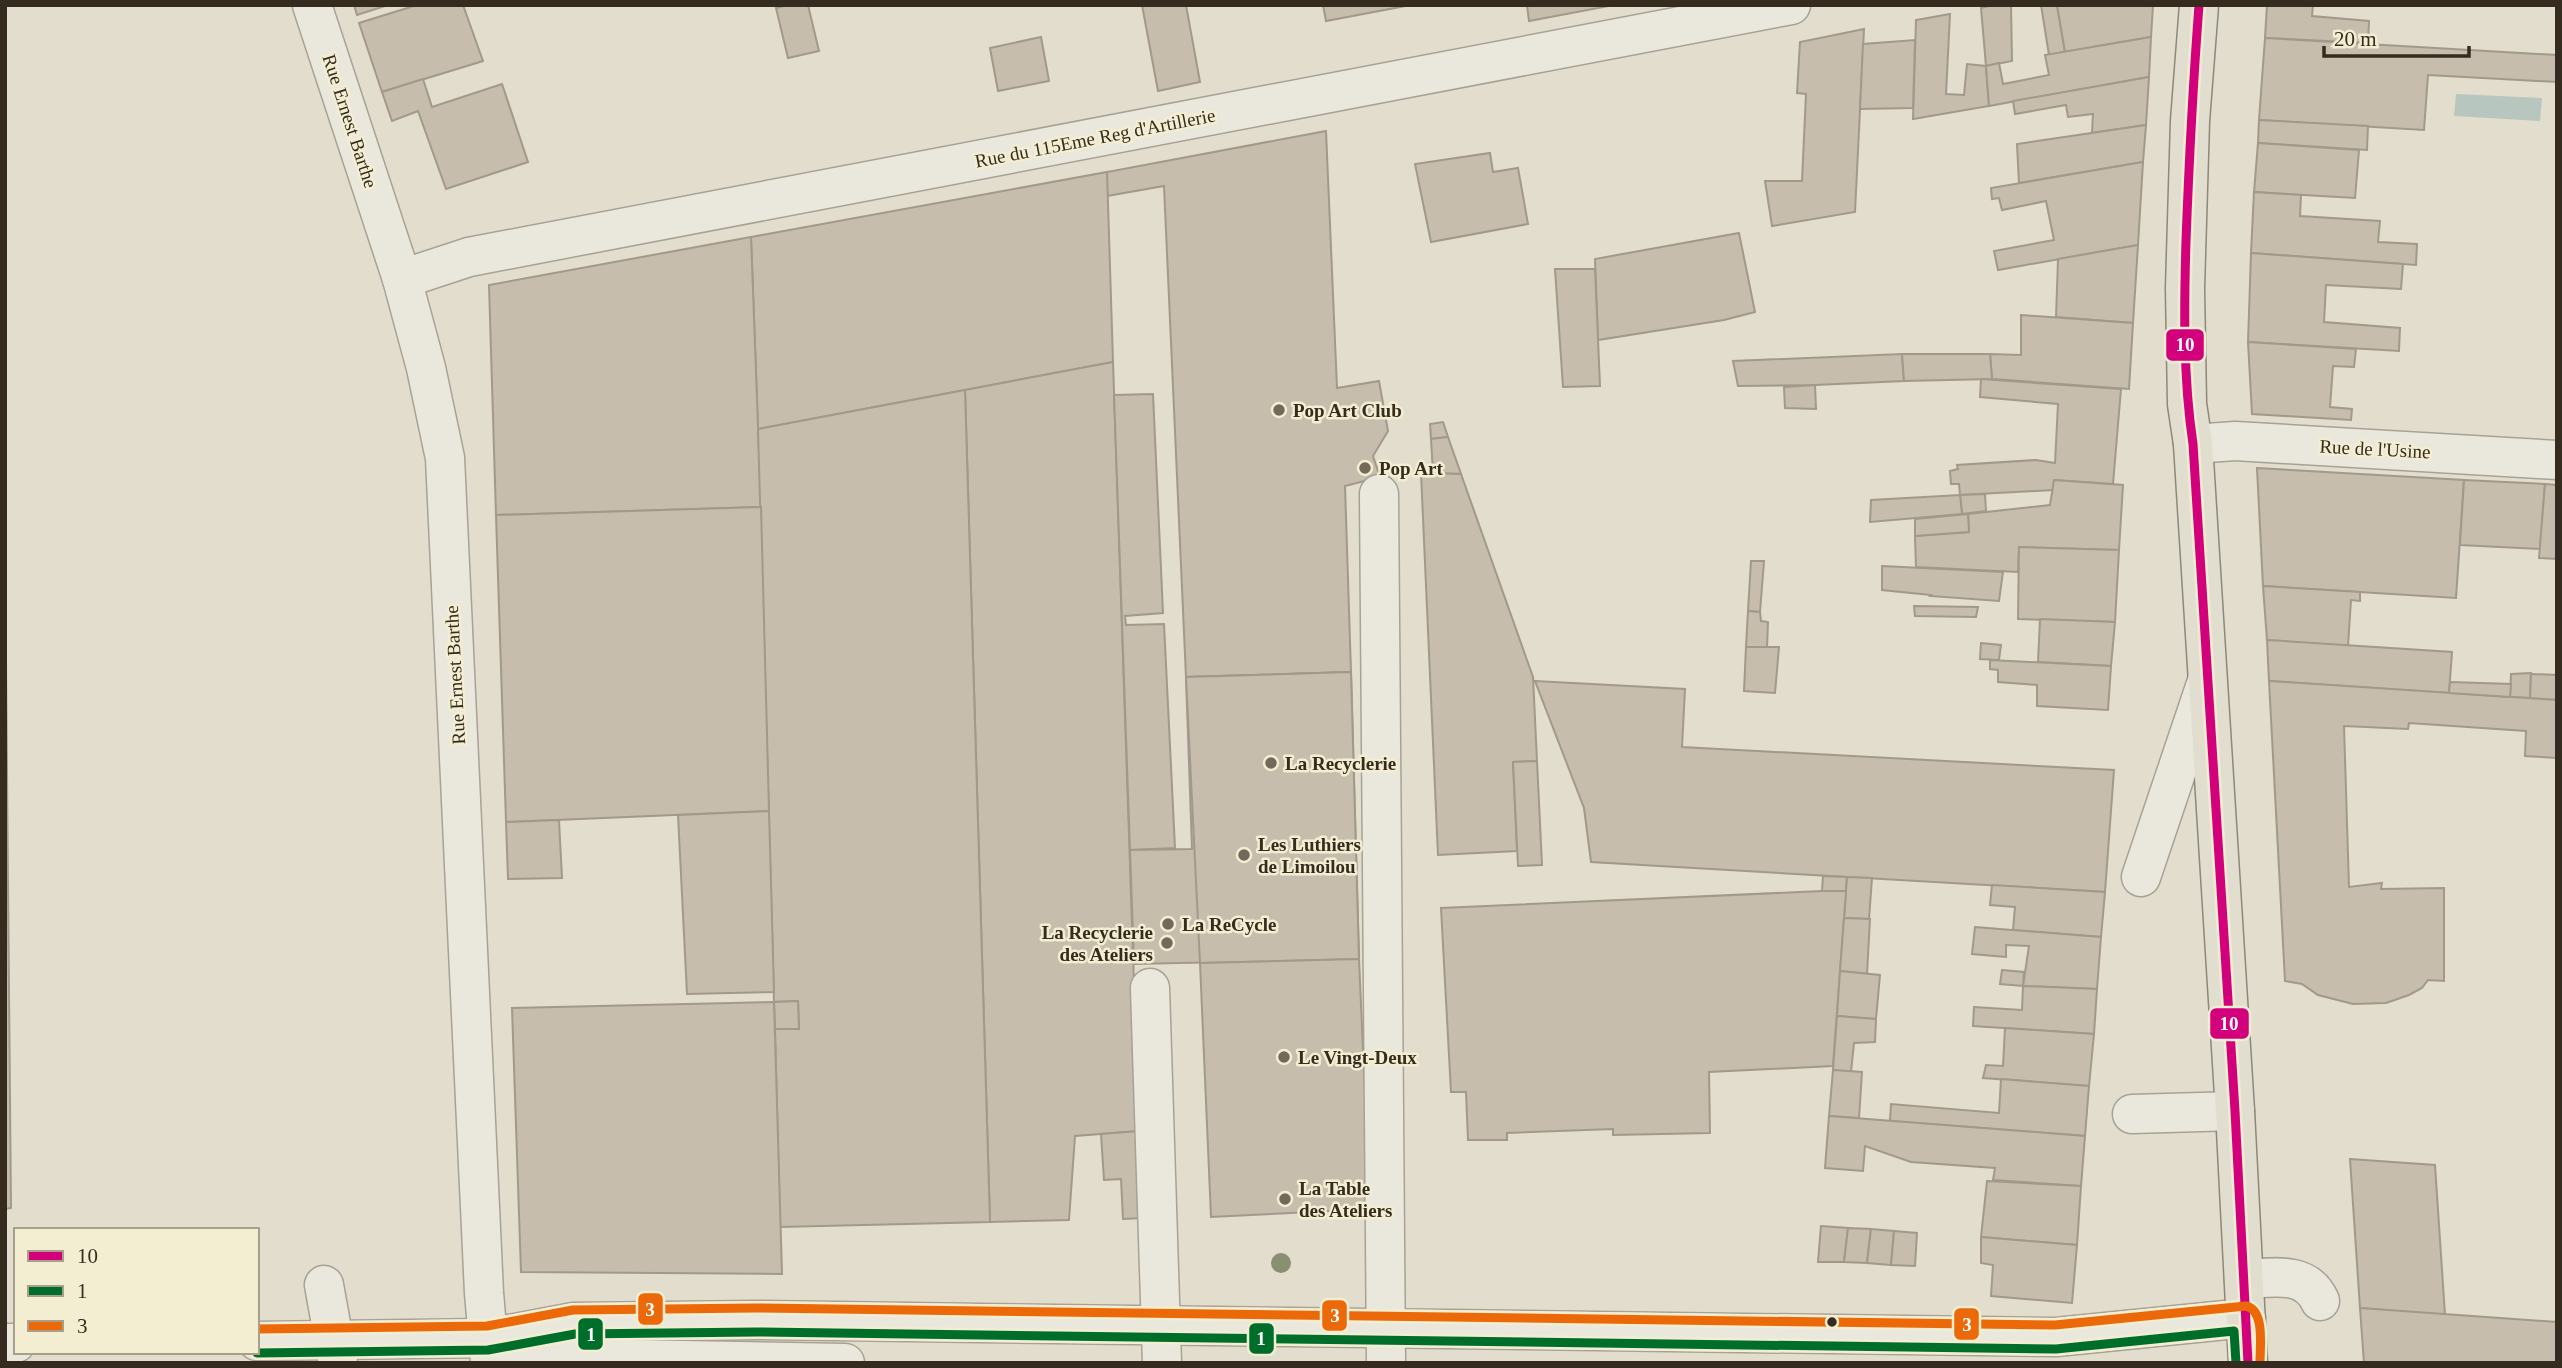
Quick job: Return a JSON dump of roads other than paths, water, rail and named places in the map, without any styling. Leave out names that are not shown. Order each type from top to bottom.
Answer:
[{"type":"main road","points":[[2199,5],[2190,121],[2186,247],[2186,404],[2193,444],[2248,1363]]},
{"type":"street","name":"Rue Ernest Barthe","points":[[312,5],[402,279],[426,368],[445,458],[484,1293],[489,1350]]},
{"type":"street","name":"Rue du 115Eme Reg d'Artillerie","points":[[402,279],[469,257],[1791,5]]},
{"type":"street","name":"Rue de l'Usine","points":[[2193,444],[2235,441],[2557,460]]},
{"type":"street","points":[[1379,494],[1386,1345]]},
{"type":"street","points":[[2141,877],[2207,681]]},
{"type":"street","points":[[1150,988],[1162,1363]]},
{"type":"street","points":[[2132,1114],[2235,1111]]},
{"type":"street","points":[[2244,1279],[2296,1279],[2307,1283],[2316,1291],[2320,1301]]},
{"type":"street","points":[[324,1285],[336,1351]]},
{"type":"street","points":[[489,1350],[574,1322],[756,1320],[1161,1324],[1386,1345],[2056,1337],[2246,1318]]},
{"type":"street","points":[[259,1341],[336,1351],[489,1350],[576,1358],[845,1363]]},
{"type":"place","name":"Pop Art Club","points":[[1279,410]]},
{"type":"place","name":"Pop Art","points":[[1365,468]]},
{"type":"place","name":"La Recyclerie","points":[[1271,763]]},
{"type":"place","name":"Les Luthiers de Limoilou","points":[[1244,855]]},
{"type":"place","name":"La ReCycle","points":[[1168,924]]},
{"type":"place","name":"La Recyclerie des Ateliers","points":[[1167,943]]},
{"type":"place","name":"Le Vingt-Deux","points":[[1284,1057]]},
{"type":"place","name":"La Table des Ateliers","points":[[1285,1199]]}]
